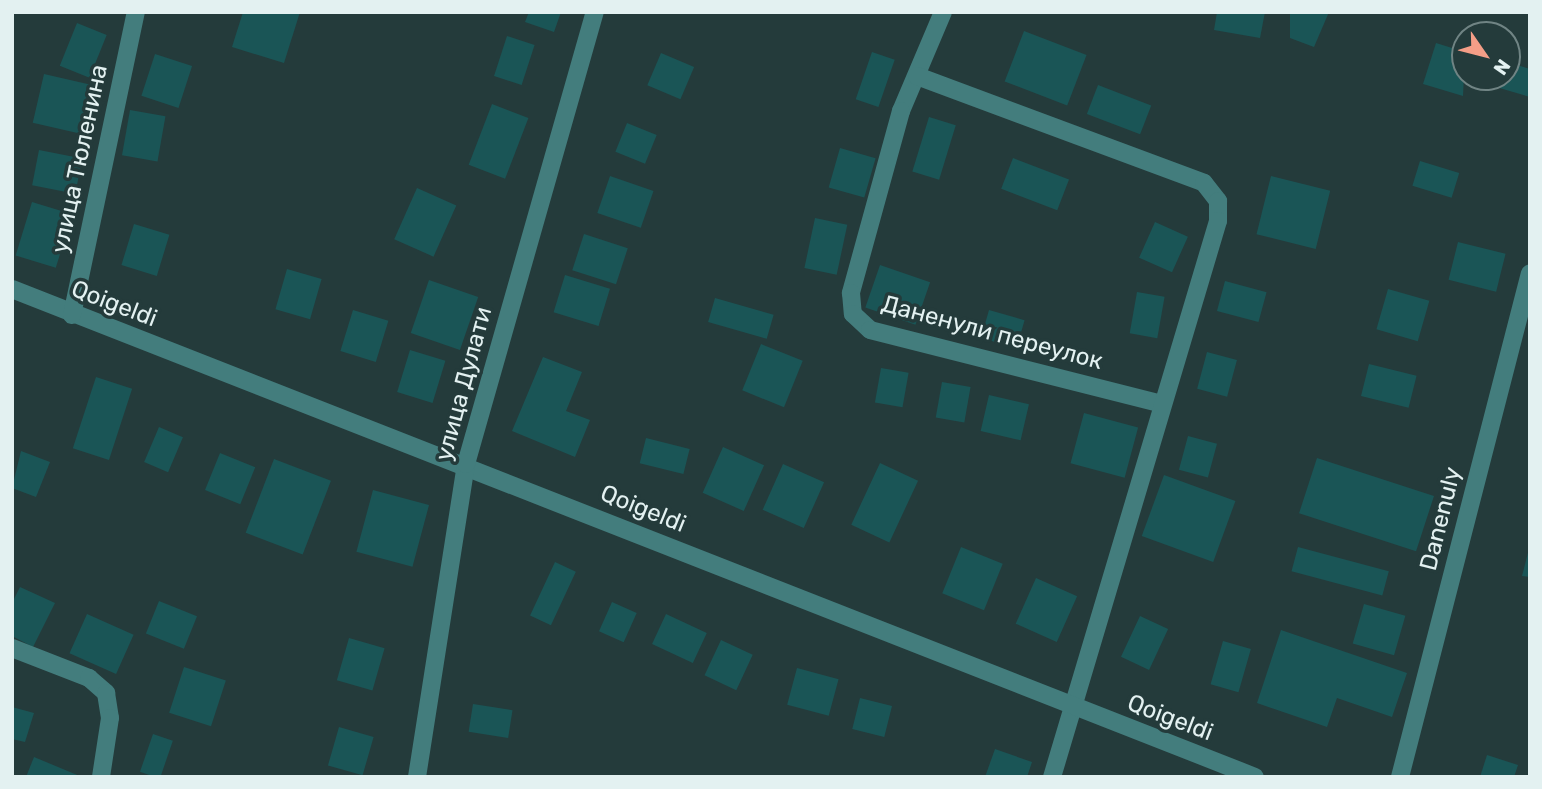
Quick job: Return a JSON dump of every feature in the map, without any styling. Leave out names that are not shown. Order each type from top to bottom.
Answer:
[{"type":"street","name":"улица Тюленина","points":[[72,315],[136,12]]},
{"type":"street","name":"улица Дулати","points":[[416,777],[466,464],[595,12]]},
{"type":"street","name":"Даненули переулок","points":[[943,12],[901,111],[850,293],[853,314],[870,330],[1159,403]]},
{"type":"street","points":[[917,76],[1204,183],[1217,201],[1218,221],[1159,403],[1075,708],[1052,777]]},
{"type":"street","name":"Danenuly","points":[[1400,777],[1530,273]]},
{"type":"street","name":"Qoigeldi","points":[[12,289],[72,315],[466,464],[1075,708],[1255,777]]},
{"type":"street","points":[[12,648],[89,678],[106,693],[110,718],[101,777]]},
{"type":"building","points":[[243,12],[300,12],[284,63],[232,47]]},
{"type":"building","points":[[529,12],[561,12],[554,32],[525,22]]},
{"type":"building","points":[[1217,12],[1265,12],[1260,38],[1214,30]]},
{"type":"building","points":[[1290,12],[1329,12],[1314,47],[1290,38]]},
{"type":"building","points":[[77,23],[107,35],[89,78],[60,66]]},
{"type":"building","points":[[1024,31],[1087,55],[1067,105],[1005,81]]},
{"type":"building","points":[[507,36],[535,45],[522,85],[494,76]]},
{"type":"building","points":[[1436,43],[1451,48],[1451,91],[1463,91],[1463,96],[1423,84]]},
{"type":"building","points":[[872,52],[895,60],[878,107],[856,99]]},
{"type":"building","points":[[661,53],[694,67],[680,99],[647,85]]},
{"type":"building","points":[[155,54],[192,66],[178,108],[141,96]]},
{"type":"building","points":[[1521,66],[1530,69],[1530,97],[1510,91],[1521,91]]},
{"type":"building","points":[[44,74],[100,87],[88,136],[33,123]]},
{"type":"building","points":[[1098,85],[1151,105],[1140,134],[1087,114]]},
{"type":"building","points":[[492,104],[528,118],[505,179],[469,165]]},
{"type":"building","points":[[130,110],[165,116],[157,162],[122,155]]},
{"type":"building","points":[[929,117],[956,125],[939,180],[912,172]]},
{"type":"building","points":[[627,123],[657,135],[645,164],[615,152]]},
{"type":"building","points":[[840,148],[876,158],[864,198],[829,187]]},
{"type":"building","points":[[39,150],[82,158],[75,194],[32,185]]},
{"type":"building","points":[[1013,158],[1069,180],[1057,210],[1001,189]]},
{"type":"building","points":[[1420,161],[1459,173],[1452,198],[1412,186]]},
{"type":"building","points":[[610,176],[653,191],[641,228],[597,213]]},
{"type":"building","points":[[1271,176],[1330,191],[1316,249],[1256,234]]},
{"type":"building","points":[[417,188],[456,205],[434,257],[394,239]]},
{"type":"building","points":[[32,202],[72,214],[56,268],[16,256]]},
{"type":"building","points":[[815,218],[847,225],[837,275],[804,268]]},
{"type":"building","points":[[1155,222],[1188,237],[1172,272],[1139,258]]},
{"type":"building","points":[[134,224],[169,235],[157,276],[121,265]]},
{"type":"building","points":[[584,234],[628,248],[616,284],[572,270]]},
{"type":"building","points":[[1458,242],[1506,254],[1496,292],[1449,280]]},
{"type":"building","points":[[880,265],[930,282],[915,325],[865,308]]},
{"type":"building","points":[[287,269],[322,279],[310,319],[275,309]]},
{"type":"building","points":[[565,275],[610,289],[599,326],[554,312]]},
{"type":"building","points":[[429,280],[478,297],[460,350],[411,333]]},
{"type":"building","points":[[1225,281],[1267,292],[1259,322],[1217,311]]},
{"type":"building","points":[[1388,289],[1429,301],[1418,341],[1376,329]]},
{"type":"building","points":[[1137,292],[1165,297],[1157,338],[1130,333]]},
{"type":"building","points":[[715,298],[774,315],[767,339],[708,322]]},
{"type":"building","points":[[353,310],[388,321],[376,362],[340,351]]},
{"type":"building","points":[[989,310],[1025,320],[1017,348],[981,338]]},
{"type":"building","points":[[761,344],[803,361],[784,407],[742,390]]},
{"type":"building","points":[[410,350],[445,361],[433,403],[397,392]]},
{"type":"building","points":[[1207,352],[1237,360],[1227,397],[1197,389]]},
{"type":"building","points":[[543,357],[582,372],[566,411],[590,420],[575,457],[512,431]]},
{"type":"building","points":[[1369,364],[1417,376],[1409,408],[1361,396]]},
{"type":"building","points":[[881,368],[909,373],[902,407],[875,402]]},
{"type":"building","points":[[96,377],[132,389],[109,460],[73,448]]},
{"type":"building","points":[[942,382],[971,387],[964,422],[936,417]]},
{"type":"building","points":[[989,395],[1029,404],[1021,440],[981,431]]},
{"type":"building","points":[[1084,413],[1138,427],[1125,478],[1071,463]]},
{"type":"building","points":[[159,427],[183,437],[168,472],[144,462]]},
{"type":"building","points":[[1188,436],[1217,444],[1208,478],[1179,470]]},
{"type":"building","points":[[646,438],[690,449],[683,474],[640,463]]},
{"type":"building","points":[[723,447],[764,465],[744,511],[703,493]]},
{"type":"building","points":[[21,451],[50,462],[36,497],[12,488]]},
{"type":"building","points":[[220,453],[255,467],[240,504],[205,490]]},
{"type":"building","points":[[1317,458],[1434,496],[1416,551],[1299,513]]},
{"type":"building","points":[[274,459],[331,481],[303,555],[246,533]]},
{"type":"building","points":[[880,463],[918,481],[889,542],[851,525]]},
{"type":"building","points":[[783,464],[824,482],[804,528],[763,510]]},
{"type":"building","points":[[1164,475],[1235,501],[1213,562],[1142,536]]},
{"type":"building","points":[[373,490],[429,505],[412,567],[356,552]]},
{"type":"building","points":[[1530,545],[1530,577],[1522,576]]},
{"type":"building","points":[[961,547],[1003,564],[984,610],[942,593]]},
{"type":"building","points":[[1298,547],[1389,571],[1382,595],[1292,571]]},
{"type":"building","points":[[555,562],[576,572],[551,625],[530,615]]},
{"type":"building","points":[[1036,578],[1077,596],[1057,642],[1016,624]]},
{"type":"building","points":[[20,587],[55,603],[33,647],[12,636],[12,603]]},
{"type":"building","points":[[159,601],[197,616],[184,649],[146,633]]},
{"type":"building","points":[[612,602],[637,613],[624,642],[599,631]]},
{"type":"building","points":[[1364,604],[1405,616],[1394,655],[1353,643]]},
{"type":"building","points":[[87,614],[134,635],[116,674],[70,653]]},
{"type":"building","points":[[666,614],[707,633],[693,663],[652,644]]},
{"type":"building","points":[[1140,616],[1168,629],[1149,670],[1121,657]]},
{"type":"building","points":[[1281,630],[1407,673],[1392,717],[1337,698],[1327,727],[1257,703]]},
{"type":"building","points":[[349,638],[385,648],[372,690],[337,680]]},
{"type":"building","points":[[721,640],[753,655],[736,690],[705,675]]},
{"type":"building","points":[[1223,641],[1251,649],[1238,692],[1211,684]]},
{"type":"building","points":[[184,667],[226,681],[211,726],[169,713]]},
{"type":"building","points":[[797,668],[839,679],[829,716],[787,705]]},
{"type":"building","points":[[860,698],[892,706],[884,737],[852,729]]},
{"type":"building","points":[[473,704],[513,710],[508,738],[469,732]]},
{"type":"building","points":[[12,707],[34,713],[25,742],[12,739]]},
{"type":"building","points":[[339,727],[374,737],[363,775],[328,765]]},
{"type":"building","points":[[153,734],[173,741],[160,777],[140,772]]},
{"type":"building","points":[[995,749],[1032,762],[1027,777],[985,777]]},
{"type":"building","points":[[1487,755],[1518,765],[1514,777],[1480,777]]},
{"type":"building","points":[[34,757],[82,777],[26,777]]}]
